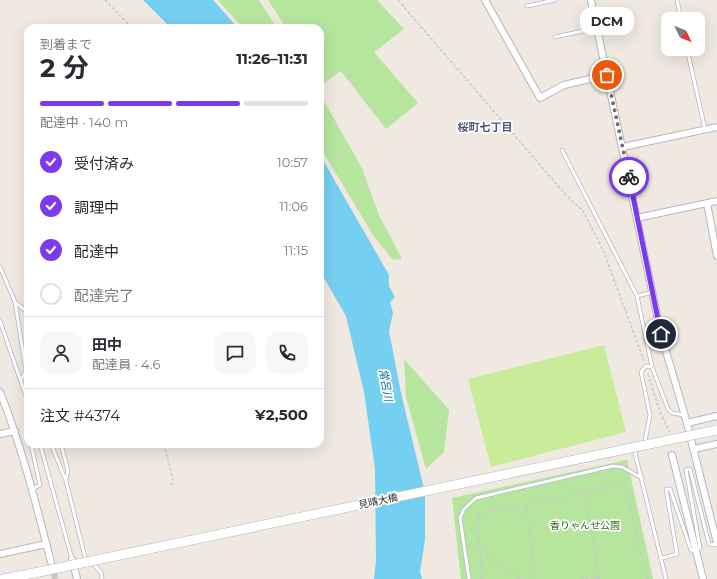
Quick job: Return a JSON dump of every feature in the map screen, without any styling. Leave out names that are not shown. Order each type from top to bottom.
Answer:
[{"type":"main road","name":"見晴大橋","points":[[3,579],[717,430]]},
{"type":"street","points":[[485,0],[540,98],[564,85],[607,75]]},
{"type":"street","points":[[592,0],[661,334],[686,416],[716,530],[717,544]]},
{"type":"street","points":[[623,147],[717,127]]},
{"type":"street","points":[[637,218],[717,201]]},
{"type":"street","points":[[707,203],[717,256]]},
{"type":"street","points":[[0,392],[15,431],[33,489],[51,562]]},
{"type":"street","points":[[687,423],[717,416]]},
{"type":"street","points":[[0,434],[15,431]]},
{"type":"street","points":[[694,449],[717,444]]},
{"type":"street","points":[[672,455],[703,579]]},
{"type":"street","points":[[0,554],[46,544]]},
{"type":"street","points":[[72,559],[77,579]]},
{"type":"lane","points":[[527,6],[555,0]]},
{"type":"lane","points":[[677,0],[680,12]]},
{"type":"lane","points":[[555,37],[597,28]]},
{"type":"lane","points":[[689,56],[705,129]]},
{"type":"lane","points":[[562,150],[637,296],[652,367],[668,409],[672,413],[686,416]]},
{"type":"lane","points":[[0,267],[16,302],[24,357]]},
{"type":"lane","points":[[637,296],[653,292]]},
{"type":"lane","points":[[16,302],[24,309]]},
{"type":"lane","points":[[0,321],[24,389]]},
{"type":"lane","points":[[652,367],[646,366],[642,372],[650,415],[645,441],[635,453],[666,579]]},
{"type":"lane","points":[[21,380],[24,375]]},
{"type":"lane","points":[[32,448],[40,485],[33,489]]},
{"type":"lane","points":[[41,448],[72,559]]},
{"type":"lane","points":[[53,448],[66,481],[85,557],[101,572],[102,579]]},
{"type":"lane","points":[[62,448],[68,470],[66,481]]},
{"type":"lane","points":[[470,579],[460,518],[464,509],[476,498],[613,466],[622,467],[642,478]]},
{"type":"lane","points":[[662,558],[677,554],[666,489],[670,489],[691,550],[696,551],[700,548],[686,470],[690,469],[709,544],[717,544]]},
{"type":"path","points":[[105,0],[128,24]]},
{"type":"path","points":[[398,0],[566,195],[583,211],[603,250],[646,366],[660,412],[672,438]]},
{"type":"path","points":[[165,448],[173,480],[170,486]]},
{"type":"path","points":[[482,579],[478,514],[625,484],[647,579]]},
{"type":"path","points":[[580,579],[599,579],[585,492]]},
{"type":"path","points":[[526,504],[535,579]]},
{"type":"path","points":[[479,544],[502,569],[520,579]]},
{"type":"green space","points":[[218,0],[259,0],[274,24],[239,24]]},
{"type":"green space","points":[[268,0],[377,0],[404,29],[374,52],[418,103],[386,129],[341,71],[324,83],[324,24],[283,24]]},
{"type":"green space","points":[[324,101],[362,168],[379,215],[402,259],[393,260],[373,235],[324,154]]},
{"type":"green space","points":[[604,345],[626,432],[491,467],[468,379]]},
{"type":"green space","points":[[404,359],[449,410],[444,452],[426,469],[406,397]]},
{"type":"green space","name":"香りゃんせ公園","points":[[627,460],[653,579],[461,579],[452,498]]},
{"type":"water","points":[[143,0],[213,0],[234,24],[167,24]]},
{"type":"water","name":"常呂川","points":[[324,162],[389,275],[389,286],[395,297],[390,302],[393,313],[389,331],[401,393],[425,493],[425,540],[420,572],[422,579],[374,579],[376,560],[375,469],[364,392],[346,316],[324,278]]},
{"type":"tunnel","points":[[52,565],[55,579]]},
{"type":"way so far","points":[[607,75],[629,177]]},
{"type":"place","name":"DCM","points":[[607,75]]},
{"type":"district","name":"桜町七丁目","points":[[485,127]]},
{"type":"route","points":[[629,177],[661,334]]}]
